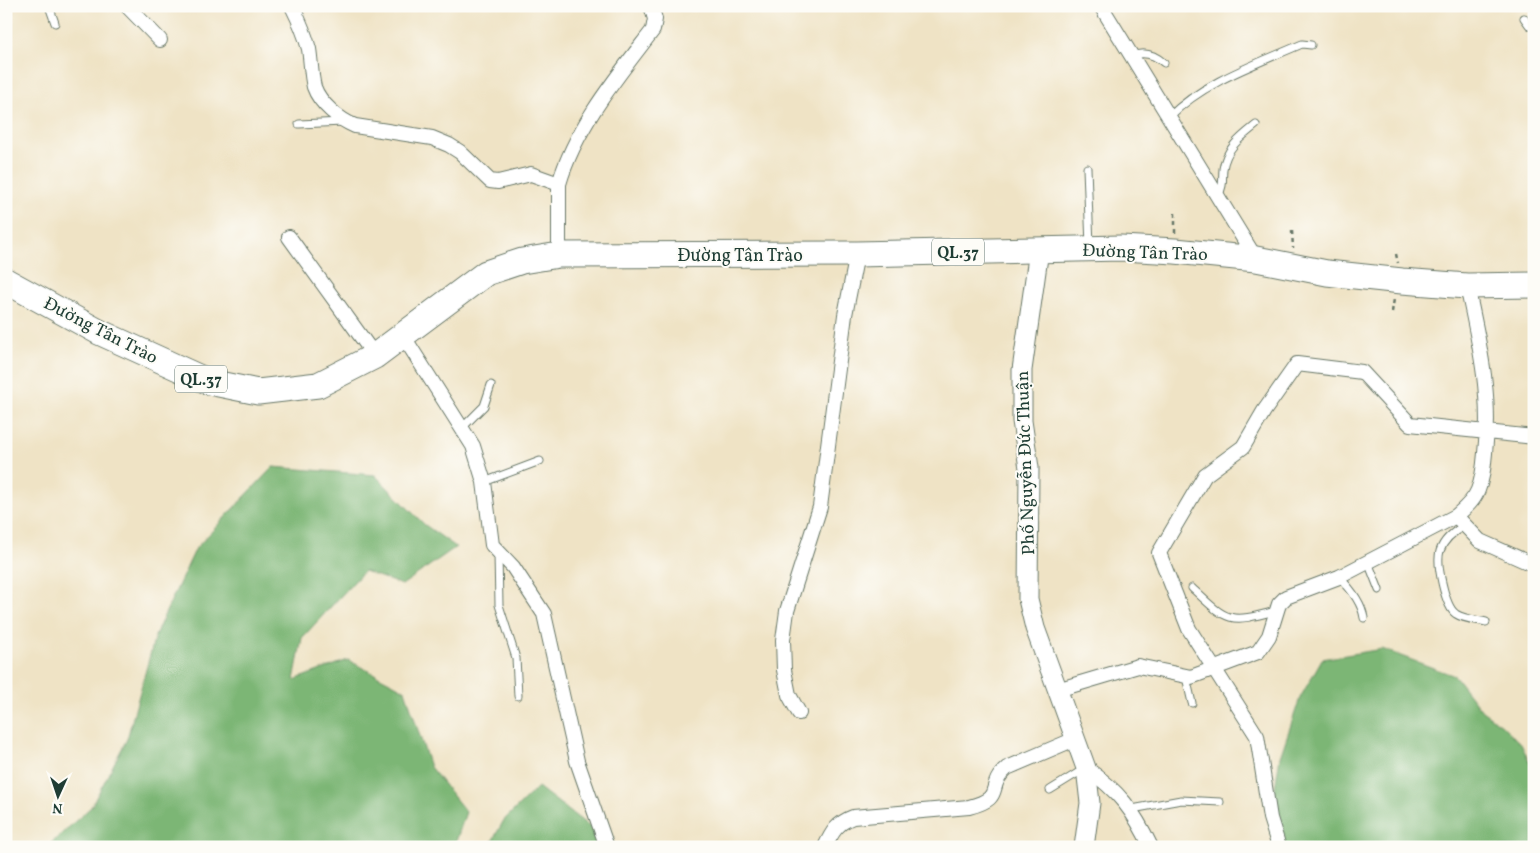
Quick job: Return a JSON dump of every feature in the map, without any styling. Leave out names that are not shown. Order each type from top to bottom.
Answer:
[{"type":"highway","name":"Đường Tân Trào","points":[[6,281],[99,332],[209,382],[258,392],[318,385],[375,356],[486,273],[522,261],[559,255],[857,254],[1091,249],[1175,251],[1256,259],[1327,273],[1467,286],[1534,285]]},
{"type":"street","points":[[127,6],[160,40]]},
{"type":"street","points":[[292,6],[303,27],[314,88],[320,98],[346,122],[355,126],[432,138],[460,152],[490,181],[498,182],[531,174],[559,184]]},
{"type":"street","points":[[559,255],[559,184],[582,130],[653,30],[655,19],[651,6]]},
{"type":"street","points":[[1101,6],[1256,259]]},
{"type":"street","points":[[289,237],[375,356]]},
{"type":"street","name":"Phố Nguyễn Đức Thuận","points":[[1039,250],[1022,370],[1022,421],[1029,468],[1028,600],[1035,628],[1086,768],[1090,803],[1084,847]]},
{"type":"street","points":[[799,713],[788,687],[784,670],[783,640],[787,611],[820,506],[845,315],[857,254]]},
{"type":"street","points":[[1057,690],[1138,666],[1186,677],[1202,675],[1258,652],[1269,636],[1275,611],[1286,597],[1339,577],[1368,561],[1460,521],[1478,492],[1483,470],[1487,432],[1487,385],[1467,286]]},
{"type":"street","points":[[402,334],[463,427],[473,446],[484,482],[491,540],[498,553],[513,567],[544,614],[576,761],[607,847]]},
{"type":"street","points":[[1279,847],[1270,818],[1257,736],[1189,629],[1159,553],[1205,475],[1243,447],[1264,411],[1297,364],[1362,372],[1410,424],[1534,437]]},
{"type":"street","points":[[1460,521],[1480,541],[1534,565]]},
{"type":"street","points":[[825,847],[831,833],[840,822],[853,817],[969,807],[987,802],[992,796],[998,777],[1006,768],[1075,739]]},
{"type":"street","points":[[1086,768],[1115,790],[1132,809],[1151,847]]},
{"type":"lane","points":[[49,6],[55,23]]},
{"type":"lane","points":[[1524,18],[1528,25],[1534,27]]},
{"type":"lane","points":[[1169,117],[1196,94],[1238,72],[1302,44],[1311,45]]},
{"type":"lane","points":[[1132,56],[1137,54],[1151,55],[1164,63]]},
{"type":"lane","points":[[299,124],[346,122]]},
{"type":"lane","points":[[1218,196],[1224,184],[1223,170],[1230,148],[1256,125]]},
{"type":"lane","points":[[1087,168],[1091,249]]},
{"type":"lane","points":[[463,427],[484,406],[490,385]]},
{"type":"lane","points":[[484,482],[540,462]]},
{"type":"lane","points":[[1460,521],[1445,540],[1439,553],[1441,574],[1450,608],[1456,615],[1486,622]]},
{"type":"lane","points":[[498,553],[499,605],[516,658],[518,696]]},
{"type":"lane","points":[[1368,561],[1379,590]]},
{"type":"lane","points":[[1339,577],[1357,600],[1363,610],[1364,618]]},
{"type":"lane","points":[[1192,588],[1228,618],[1241,620],[1275,611]]},
{"type":"lane","points":[[1186,677],[1192,703]]},
{"type":"lane","points":[[1050,790],[1086,768]]},
{"type":"lane","points":[[1132,809],[1181,800],[1220,802]]},
{"type":"green space","points":[[273,467],[375,475],[425,525],[456,547],[402,585],[364,571],[302,638],[294,680],[348,660],[405,690],[430,767],[466,812],[454,847],[47,847],[91,807],[127,739],[156,633],[196,548]]},
{"type":"green space","points":[[1382,649],[1455,676],[1482,711],[1502,725],[1521,744],[1534,771],[1534,847],[1279,847],[1270,818],[1280,757],[1300,698],[1322,659]]},
{"type":"green space","points":[[538,787],[599,834],[602,847],[489,847],[504,820]]}]
